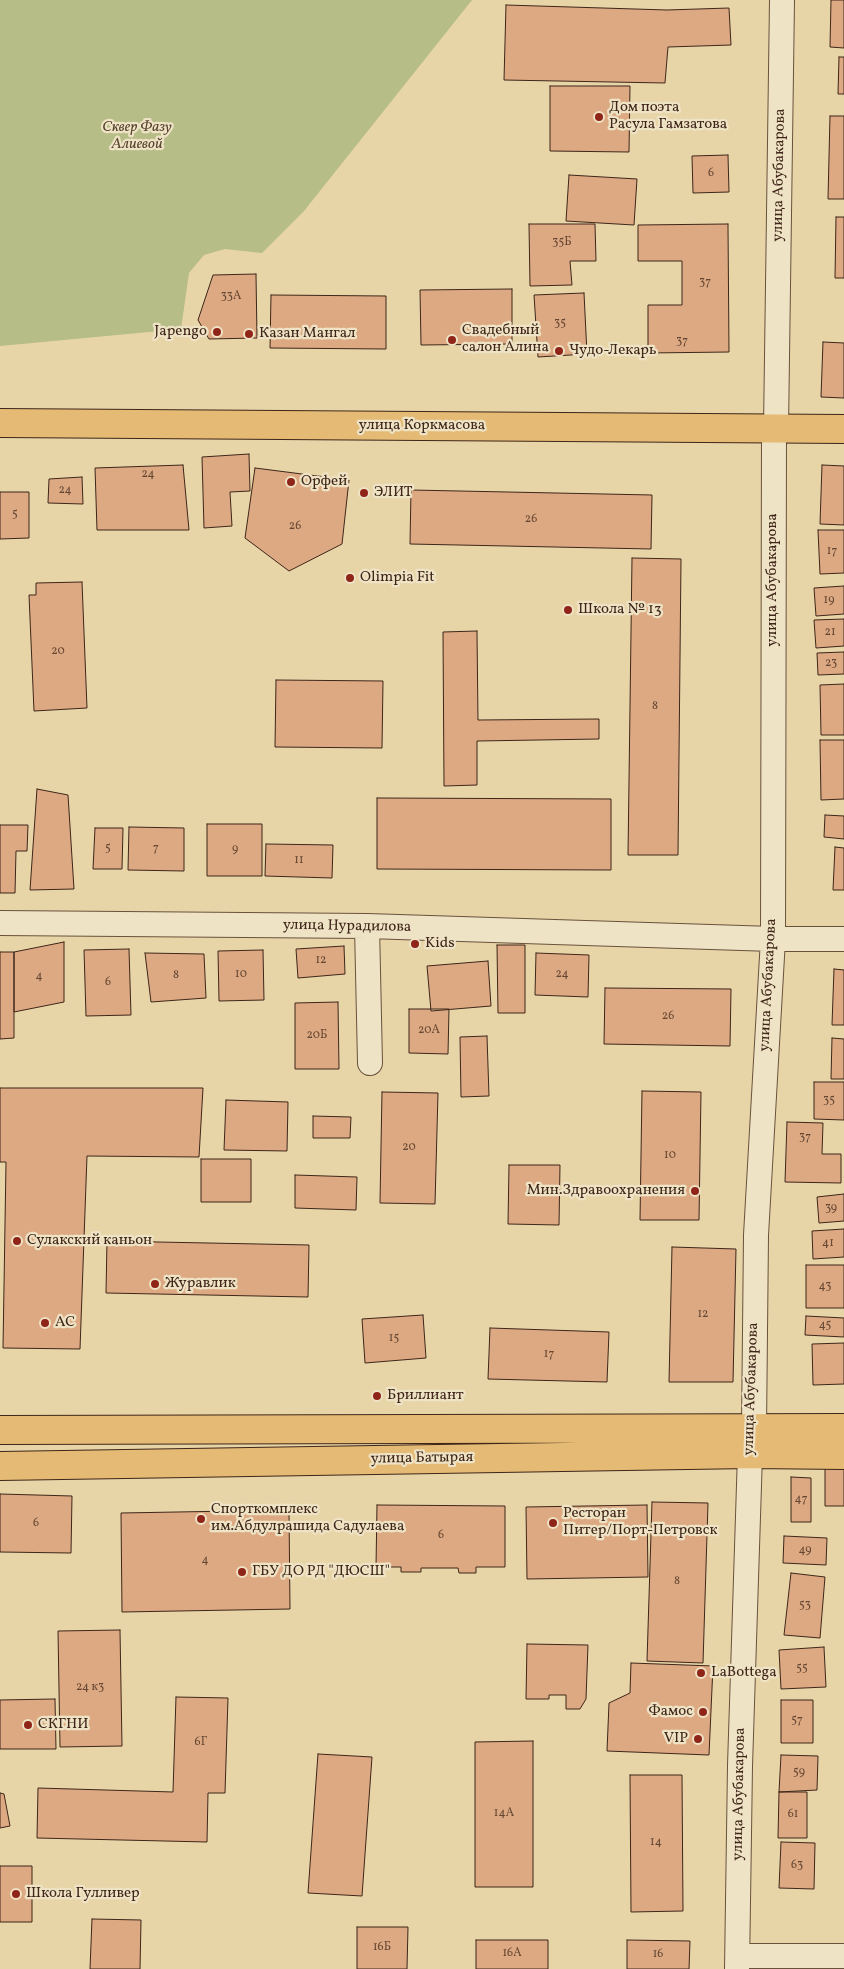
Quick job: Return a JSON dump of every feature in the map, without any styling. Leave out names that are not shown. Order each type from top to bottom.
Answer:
[{"type":"main road","name":"улица Коркмасова","points":[[0,423],[844,429]]},
{"type":"main road","name":"улица Батырая","points":[[0,1466],[752,1441],[844,1428]]},
{"type":"main road","name":"улица Батырая","points":[[0,1430],[752,1441],[844,1455]]},
{"type":"street","name":"улица Абубакарова","points":[[738,1963],[740,1766],[752,1441],[756,1235],[772,939],[774,432],[776,428],[782,0]]},
{"type":"street","name":"улица Нурадилова","points":[[0,923],[367,926],[772,939],[844,938]]},
{"type":"street","points":[[367,926],[370,1063]]},
{"type":"street","points":[[738,1963],[844,1956]]},
{"type":"green space","name":"Сквер Фазу Алиевой","points":[[0,0],[472,0],[304,211],[262,253],[225,249],[204,255],[189,273],[181,329],[0,346]]},
{"type":"building","points":[[831,0],[844,0],[844,48],[830,47]]},
{"type":"building","points":[[506,5],[667,10],[729,8],[731,45],[668,47],[665,83],[504,80]]},
{"type":"building","points":[[839,57],[844,57],[844,94],[838,94]]},
{"type":"building","points":[[550,86],[630,86],[629,152],[550,151]]},
{"type":"building","points":[[830,116],[844,116],[844,199],[828,199]]},
{"type":"building","points":[[728,155],[729,192],[693,193],[692,156]]},
{"type":"building","points":[[569,175],[637,179],[634,225],[566,221]]},
{"type":"building","points":[[836,217],[844,217],[844,278],[835,278]]},
{"type":"building","points":[[529,224],[595,224],[596,261],[570,261],[572,285],[530,286]]},
{"type":"building","points":[[728,224],[729,352],[648,353],[648,305],[682,305],[682,261],[638,261],[638,225]]},
{"type":"building","points":[[256,274],[257,338],[209,339],[198,320],[213,275]]},
{"type":"building","points":[[512,289],[512,344],[421,345],[420,290]]},
{"type":"building","points":[[584,293],[587,354],[538,357],[534,295]]},
{"type":"building","points":[[271,295],[386,296],[386,349],[270,348]]},
{"type":"building","points":[[823,342],[844,343],[844,398],[821,397]]},
{"type":"building","points":[[249,454],[250,491],[230,492],[232,526],[204,528],[202,457]]},
{"type":"building","points":[[183,465],[189,530],[97,530],[95,468]]},
{"type":"building","points":[[822,465],[844,466],[844,525],[820,524]]},
{"type":"building","points":[[255,468],[349,480],[342,544],[289,571],[245,538]]},
{"type":"building","points":[[82,477],[83,504],[48,503],[49,479]]},
{"type":"building","points":[[411,490],[652,495],[651,549],[410,544]]},
{"type":"building","points":[[0,492],[29,492],[29,538],[0,539]]},
{"type":"building","points":[[818,530],[844,530],[844,573],[820,574]]},
{"type":"building","points":[[632,558],[681,559],[678,855],[628,855]]},
{"type":"building","points":[[82,582],[87,708],[34,711],[29,595],[36,595],[36,583]]},
{"type":"building","points":[[844,586],[844,614],[816,616],[814,588]]},
{"type":"building","points":[[844,619],[844,646],[816,648],[814,620]]},
{"type":"building","points":[[477,631],[478,720],[599,719],[599,739],[477,741],[477,785],[444,786],[443,632]]},
{"type":"building","points":[[844,652],[844,674],[818,675],[817,653]]},
{"type":"building","points":[[276,680],[383,681],[382,748],[275,747]]},
{"type":"building","points":[[844,684],[844,735],[821,735],[820,685]]},
{"type":"building","points":[[820,740],[844,740],[844,799],[821,800]]},
{"type":"building","points":[[37,789],[68,795],[74,889],[30,890]]},
{"type":"building","points":[[377,798],[611,799],[611,870],[377,869]]},
{"type":"building","points":[[825,815],[844,816],[844,839],[824,837]]},
{"type":"building","points":[[207,824],[262,824],[262,876],[207,876]]},
{"type":"building","points":[[0,825],[28,825],[27,851],[16,851],[15,893],[0,893]]},
{"type":"building","points":[[129,827],[184,828],[184,871],[128,870]]},
{"type":"building","points":[[95,828],[123,828],[122,869],[93,869]]},
{"type":"building","points":[[266,844],[333,845],[332,878],[265,876]]},
{"type":"building","points":[[835,847],[844,848],[844,890],[833,890]]},
{"type":"building","points":[[64,942],[64,1002],[14,1012],[14,952]]},
{"type":"building","points":[[497,945],[525,945],[525,1013],[498,1013]]},
{"type":"building","points":[[344,946],[345,974],[298,978],[296,949]]},
{"type":"building","points":[[129,949],[131,1015],[86,1016],[84,950]]},
{"type":"building","points":[[263,950],[264,1000],[219,1001],[218,951]]},
{"type":"building","points":[[0,952],[14,952],[14,1038],[0,1039]]},
{"type":"building","points":[[145,953],[204,954],[206,998],[151,1002]]},
{"type":"building","points":[[536,953],[589,955],[588,997],[535,995]]},
{"type":"building","points":[[488,961],[491,1006],[431,1011],[427,966]]},
{"type":"building","points":[[834,969],[844,970],[844,1025],[832,1025]]},
{"type":"building","points":[[605,988],[731,989],[730,1046],[604,1044]]},
{"type":"building","points":[[338,1002],[339,1069],[295,1069],[295,1003]]},
{"type":"building","points":[[409,1009],[449,1009],[448,1054],[409,1053]]},
{"type":"building","points":[[487,1036],[489,1096],[461,1097],[460,1037]]},
{"type":"building","points":[[832,1038],[844,1039],[844,1079],[831,1079]]},
{"type":"building","points":[[814,1082],[844,1082],[844,1120],[814,1119]]},
{"type":"building","points":[[0,1088],[203,1088],[199,1157],[87,1156],[80,1349],[3,1348],[6,1162],[0,1162]]},
{"type":"building","points":[[642,1091],[701,1092],[699,1220],[640,1220]]},
{"type":"building","points":[[382,1092],[438,1093],[435,1204],[380,1203]]},
{"type":"building","points":[[226,1100],[288,1102],[287,1151],[224,1150]]},
{"type":"building","points":[[313,1116],[351,1117],[350,1138],[313,1138]]},
{"type":"building","points":[[787,1122],[823,1123],[822,1154],[841,1154],[841,1183],[785,1182]]},
{"type":"building","points":[[201,1159],[251,1159],[251,1202],[201,1202]]},
{"type":"building","points":[[509,1165],[560,1165],[559,1225],[508,1224]]},
{"type":"building","points":[[295,1175],[357,1177],[356,1210],[295,1208]]},
{"type":"building","points":[[844,1194],[844,1221],[819,1223],[817,1197]]},
{"type":"building","points":[[844,1229],[844,1257],[813,1259],[812,1231]]},
{"type":"building","points":[[107,1241],[309,1245],[308,1297],[106,1293]]},
{"type":"building","points":[[672,1247],[736,1249],[733,1382],[669,1382]]},
{"type":"building","points":[[806,1265],[844,1265],[844,1308],[806,1308]]},
{"type":"building","points":[[423,1315],[426,1358],[365,1363],[362,1319]]},
{"type":"building","points":[[806,1316],[844,1318],[844,1337],[805,1335]]},
{"type":"building","points":[[490,1328],[609,1332],[607,1382],[488,1379]]},
{"type":"building","points":[[844,1343],[844,1384],[813,1385],[812,1344]]},
{"type":"building","points":[[825,1467],[844,1467],[844,1506],[825,1506]]},
{"type":"building","points":[[791,1477],[811,1478],[811,1522],[791,1522]]},
{"type":"building","points":[[0,1494],[72,1496],[71,1553],[0,1552]]},
{"type":"building","points":[[652,1502],[708,1503],[703,1663],[647,1661]]},
{"type":"building","points":[[377,1505],[505,1506],[505,1567],[476,1567],[476,1573],[459,1573],[458,1568],[421,1568],[421,1572],[401,1572],[401,1567],[376,1567]]},
{"type":"building","points":[[647,1505],[648,1577],[527,1579],[526,1507]]},
{"type":"building","points":[[289,1510],[290,1609],[122,1612],[121,1513]]},
{"type":"building","points":[[784,1536],[827,1538],[826,1565],[783,1563]]},
{"type":"building","points":[[791,1573],[825,1577],[820,1638],[784,1635]]},
{"type":"building","points":[[120,1630],[122,1746],[60,1747],[58,1631]]},
{"type":"building","points":[[527,1644],[588,1645],[586,1699],[580,1709],[566,1709],[566,1695],[549,1695],[549,1699],[526,1699]]},
{"type":"building","points":[[824,1647],[826,1687],[781,1689],[779,1650]]},
{"type":"building","points":[[631,1663],[713,1666],[709,1755],[607,1751],[609,1703],[630,1693]]},
{"type":"building","points":[[176,1697],[228,1698],[225,1793],[208,1793],[207,1842],[37,1838],[38,1788],[173,1792]]},
{"type":"building","name":"СКГНИ","points":[[55,1699],[56,1749],[0,1749],[0,1700]]},
{"type":"building","points":[[781,1700],[813,1700],[813,1743],[781,1743]]},
{"type":"building","points":[[533,1741],[533,1887],[475,1887],[475,1742]]},
{"type":"building","points":[[318,1754],[372,1757],[362,1896],[308,1893]]},
{"type":"building","points":[[781,1755],[818,1756],[817,1790],[779,1792]]},
{"type":"building","points":[[630,1775],[682,1775],[683,1911],[631,1912]]},
{"type":"building","points":[[779,1792],[807,1792],[807,1838],[778,1838]]},
{"type":"building","points":[[0,1793],[4,1794],[10,1826],[0,1828]]},
{"type":"building","points":[[781,1842],[815,1843],[814,1889],[779,1888]]},
{"type":"building","name":"Школа Гулливер","points":[[0,1866],[32,1866],[32,1922],[0,1922]]},
{"type":"building","points":[[92,1919],[141,1920],[140,1969],[90,1969]]},
{"type":"building","points":[[357,1927],[408,1927],[407,1969],[357,1969]]},
{"type":"building","points":[[476,1940],[548,1940],[548,1969],[476,1969]]},
{"type":"building","points":[[627,1940],[690,1941],[689,1969],[627,1969]]},
{"type":"building","points":[[844,1968],[844,1969],[800,1969]]},
{"type":"place","name":"Дом поэта Расула Гамзатова","points":[[599,117]]},
{"type":"place","name":"Japengo","points":[[217,332]]},
{"type":"place","name":"Казан Мангал","points":[[249,334]]},
{"type":"place","name":"Свадебный салон Алина","points":[[452,340]]},
{"type":"place","name":"Чудо-Лекарь","points":[[559,351]]},
{"type":"place","name":"Орфей","points":[[291,482]]},
{"type":"place","name":"ЭЛИТ","points":[[364,493]]},
{"type":"place","name":"Olimpia Fit","points":[[350,578]]},
{"type":"place","name":"Школа № 13","points":[[568,610]]},
{"type":"place","name":"Kids","points":[[415,944]]},
{"type":"place","name":"Мин.Здравоохранения","points":[[695,1191]]},
{"type":"place","name":"Сулакский каньон","points":[[17,1241]]},
{"type":"place","name":"Журавлик","points":[[155,1284]]},
{"type":"place","name":"АС","points":[[45,1323]]},
{"type":"place","name":"Бриллиант","points":[[377,1396]]},
{"type":"place","name":"Спорткомплекс им.Абдулрашида Садулаева","points":[[201,1519]]},
{"type":"place","name":"Ресторан Питер/Порт-Петровск","points":[[553,1523]]},
{"type":"place","name":"ГБУ ДО РД \"ДЮСШ\"","points":[[242,1572]]},
{"type":"place","name":"LaBottega","points":[[701,1673]]},
{"type":"place","name":"Фамос","points":[[703,1712]]},
{"type":"place","name":"СКГНИ","points":[[28,1725]]},
{"type":"place","name":"VIP","points":[[698,1739]]},
{"type":"place","name":"Школа Гулливер","points":[[16,1894]]}]
